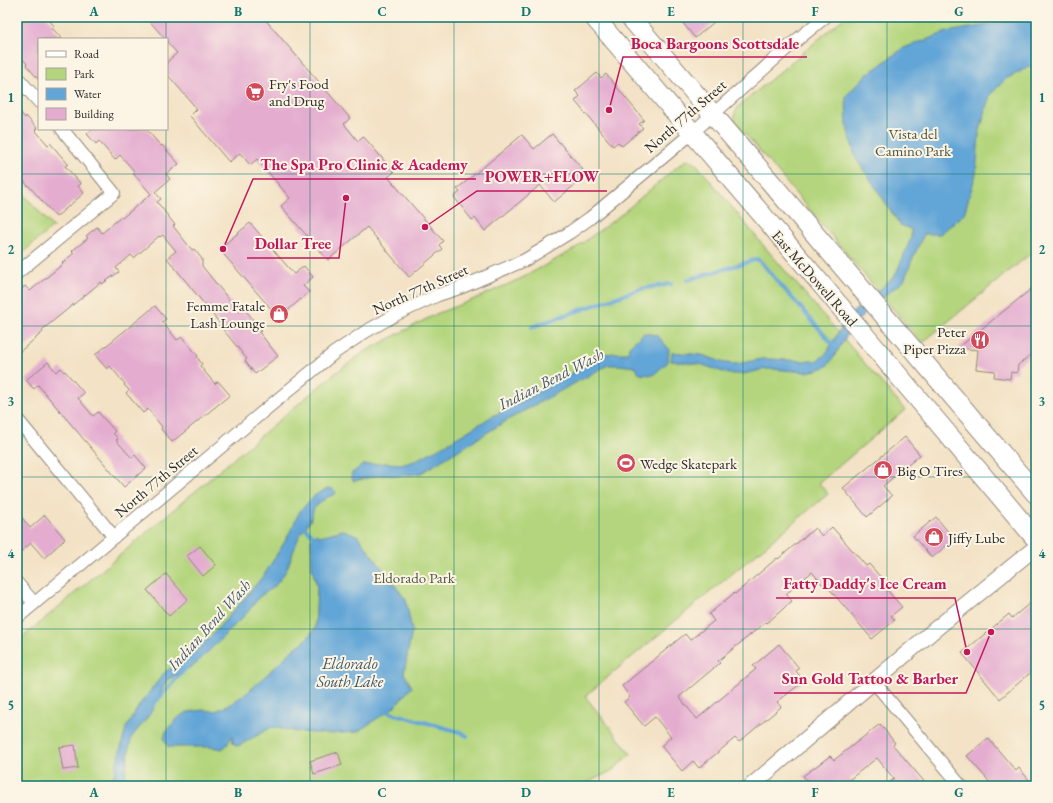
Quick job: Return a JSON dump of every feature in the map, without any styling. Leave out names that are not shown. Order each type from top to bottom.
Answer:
[{"type":"main road","name":"East McDowell Road","points":[[594,17],[1036,539]]},
{"type":"main road","name":"East McDowell Road","points":[[630,17],[1036,494]]},
{"type":"street","name":"North 77th Street","points":[[17,618],[314,369],[348,343],[383,322],[414,306],[525,260],[590,218],[692,133],[786,49],[825,17]]},
{"type":"street","points":[[17,77],[38,101]]},
{"type":"street","points":[[17,273],[114,193],[63,130]]},
{"type":"street","points":[[17,420],[114,537]]},
{"type":"street","points":[[751,786],[933,631],[1036,547]]},
{"type":"street","points":[[17,583],[34,604]]},
{"type":"street","points":[[874,682],[961,786]]},
{"type":"green space","name":"Vista del Camino Park","points":[[845,17],[1036,17],[1036,249],[922,343],[735,121],[735,113],[738,107]]},
{"type":"green space","name":"Eldorado Park","points":[[686,160],[694,161],[763,245],[905,410],[819,483],[828,494],[585,696],[631,754],[613,770],[581,786],[17,786],[17,642],[329,378],[364,352],[436,314],[522,278],[573,250],[618,217]]},
{"type":"green space","points":[[17,187],[53,227],[17,257]]},
{"type":"water","points":[[1036,17],[1036,63],[1006,79],[990,95],[979,134],[976,174],[964,214],[940,234],[924,234],[904,281],[889,292],[853,325],[827,366],[807,372],[765,369],[744,374],[729,374],[700,364],[671,361],[672,352],[702,355],[725,363],[736,364],[762,359],[816,361],[825,355],[847,317],[895,276],[911,238],[911,229],[900,225],[856,159],[847,127],[846,96],[866,75],[904,48],[947,32]]},
{"type":"water","points":[[644,333],[657,335],[669,349],[668,362],[653,375],[640,374],[635,367],[608,365],[511,418],[421,473],[402,476],[381,475],[354,481],[351,478],[352,473],[363,465],[385,463],[405,464],[414,461],[604,354],[628,353],[629,346]]},
{"type":"water","points":[[328,488],[333,489],[336,492],[335,494],[326,498],[314,508],[310,521],[300,534],[286,571],[275,586],[259,597],[248,612],[196,664],[167,680],[150,714],[131,738],[123,786],[111,786],[126,728],[140,704],[165,672],[190,657],[212,635],[247,595],[264,575],[287,538],[300,511],[315,495]]},
{"type":"water","name":"Eldorado South Lake","points":[[343,530],[357,535],[406,600],[412,631],[404,673],[412,687],[393,708],[357,732],[330,734],[298,732],[272,727],[236,746],[233,743],[232,736],[227,745],[222,749],[211,747],[168,747],[164,739],[166,731],[179,717],[188,712],[202,710],[216,711],[232,703],[248,692],[295,648],[306,640],[315,628],[317,587],[312,568],[311,539],[316,534],[320,536]]},
{"type":"building","points":[[17,17],[47,17],[54,26],[52,28],[61,38],[38,38],[38,79],[17,52]]},
{"type":"building","name":"Fry's Food and Drug","points":[[146,17],[263,17],[350,118],[344,124],[358,141],[363,136],[394,172],[388,177],[443,241],[439,245],[442,249],[409,277],[367,227],[328,260],[281,206],[290,198],[257,159],[250,165],[240,153],[229,162],[190,116],[197,109],[168,75],[168,61],[177,53],[168,43],[168,38],[164,38]]},
{"type":"building","points":[[678,17],[720,17],[695,38]]},
{"type":"building","points":[[597,73],[601,78],[606,74],[644,120],[639,124],[643,128],[622,146],[618,142],[613,146],[575,101],[580,96],[575,91]]},
{"type":"building","points":[[17,108],[25,118],[26,116],[37,128],[35,130],[48,145],[50,143],[68,164],[65,166],[81,184],[78,186],[84,193],[56,217],[17,173]]},
{"type":"building","points":[[92,130],[147,130],[179,164],[166,174],[170,179],[155,192],[161,199],[157,202],[175,225],[173,226],[192,250],[194,249],[202,259],[202,266],[239,312],[244,308],[262,331],[259,332],[278,356],[255,374],[245,361],[247,359],[221,327],[222,326],[167,258],[176,251],[163,235],[160,237],[159,236],[134,258],[131,255],[116,268],[119,272],[102,284],[101,282],[42,330],[43,332],[17,354],[17,293],[25,286],[30,291],[63,264],[62,263],[74,253],[72,251],[88,238],[86,236],[97,227],[102,233],[151,194],[120,155],[115,160],[99,141],[96,144],[87,134]]},
{"type":"building","points":[[552,134],[583,170],[578,174],[582,179],[554,202],[540,185],[485,231],[475,218],[472,220],[454,197],[460,192],[457,189],[522,135],[534,149]]},
{"type":"building","points":[[250,223],[294,274],[304,266],[313,277],[303,286],[309,292],[279,318],[219,249]]},
{"type":"building","points":[[1036,285],[1036,351],[1018,365],[1017,373],[1011,372],[1010,379],[994,377],[995,371],[976,369],[978,350],[958,348]]},
{"type":"building","points":[[155,306],[166,319],[162,322],[177,340],[182,337],[198,356],[197,357],[202,364],[200,366],[215,384],[218,381],[230,395],[172,442],[161,429],[162,427],[148,409],[143,413],[126,393],[129,390],[110,366],[107,369],[95,355]]},
{"type":"building","points":[[48,362],[56,372],[61,368],[64,372],[65,371],[84,393],[78,398],[93,416],[98,412],[115,431],[113,433],[118,439],[116,440],[132,458],[135,455],[146,468],[124,487],[38,385],[34,389],[26,380]]},
{"type":"building","name":"Big O Tires","points":[[905,437],[920,455],[883,486],[892,496],[867,517],[843,488]]},
{"type":"building","points":[[17,511],[30,528],[45,515],[65,539],[44,558],[31,543],[17,555]]},
{"type":"building","name":"Jiffy Lube","points":[[936,517],[954,539],[932,558],[913,536]]},
{"type":"building","points":[[832,527],[866,566],[869,564],[883,580],[880,582],[902,607],[891,616],[895,620],[872,639],[826,585],[824,586],[812,572],[786,594],[792,601],[767,623],[766,622],[718,661],[720,663],[679,697],[697,719],[756,669],[753,666],[779,644],[799,668],[796,671],[804,681],[777,702],[781,707],[739,742],[735,738],[699,768],[693,761],[682,771],[661,746],[671,737],[655,717],[644,726],[624,702],[630,697],[622,686],[685,634],[690,640],[714,621],[709,614],[815,528],[822,536]]},
{"type":"building","points":[[200,546],[216,565],[203,576],[187,556]]},
{"type":"building","points":[[166,574],[188,599],[169,616],[147,590]]},
{"type":"building","points":[[1036,598],[1036,668],[1000,699],[962,653],[1009,614],[1012,618]]},
{"type":"building","points":[[880,724],[895,743],[893,745],[928,786],[885,786],[894,779],[877,758],[850,779],[856,786],[811,786],[803,776],[830,756],[834,760]]},
{"type":"building","points":[[988,738],[1016,771],[1019,768],[1034,786],[993,786],[967,756]]},
{"type":"building","points":[[75,745],[78,768],[63,770],[59,747]]},
{"type":"building","points":[[338,752],[342,765],[314,774],[310,761]]},
{"type":"waterway","points":[[687,280],[758,259],[835,347]]},
{"type":"waterway","points":[[532,327],[640,289],[671,284]]},
{"type":"waterway","points":[[302,525],[314,536]]},
{"type":"waterway","name":"Indian Bend Wash","points":[[153,705],[186,668]]},
{"type":"waterway","points":[[388,712],[460,732],[467,736]]},
{"type":"place","name":"Fry's Food and Drug","points":[[255,92]]},
{"type":"place","name":"Boca Bargoons Scottsdale","points":[[609,110]]},
{"type":"place","name":"Dollar Tree","points":[[346,198]]},
{"type":"place","name":"POWER+FLOW","points":[[425,227]]},
{"type":"place","name":"The Spa Pro Clinic & Academy","points":[[223,249]]},
{"type":"place","name":"Femme Fatale Lash Lounge","points":[[279,314]]},
{"type":"place","name":"Peter Piper Pizza","points":[[980,340]]},
{"type":"place","name":"Wedge Skatepark","points":[[626,463]]},
{"type":"place","name":"Big O Tires","points":[[883,470]]},
{"type":"place","name":"Jiffy Lube","points":[[934,537]]},
{"type":"place","name":"Sun Gold Tattoo & Barber","points":[[991,632]]},
{"type":"place","name":"Fatty Daddy's Ice Cream","points":[[967,652]]}]
